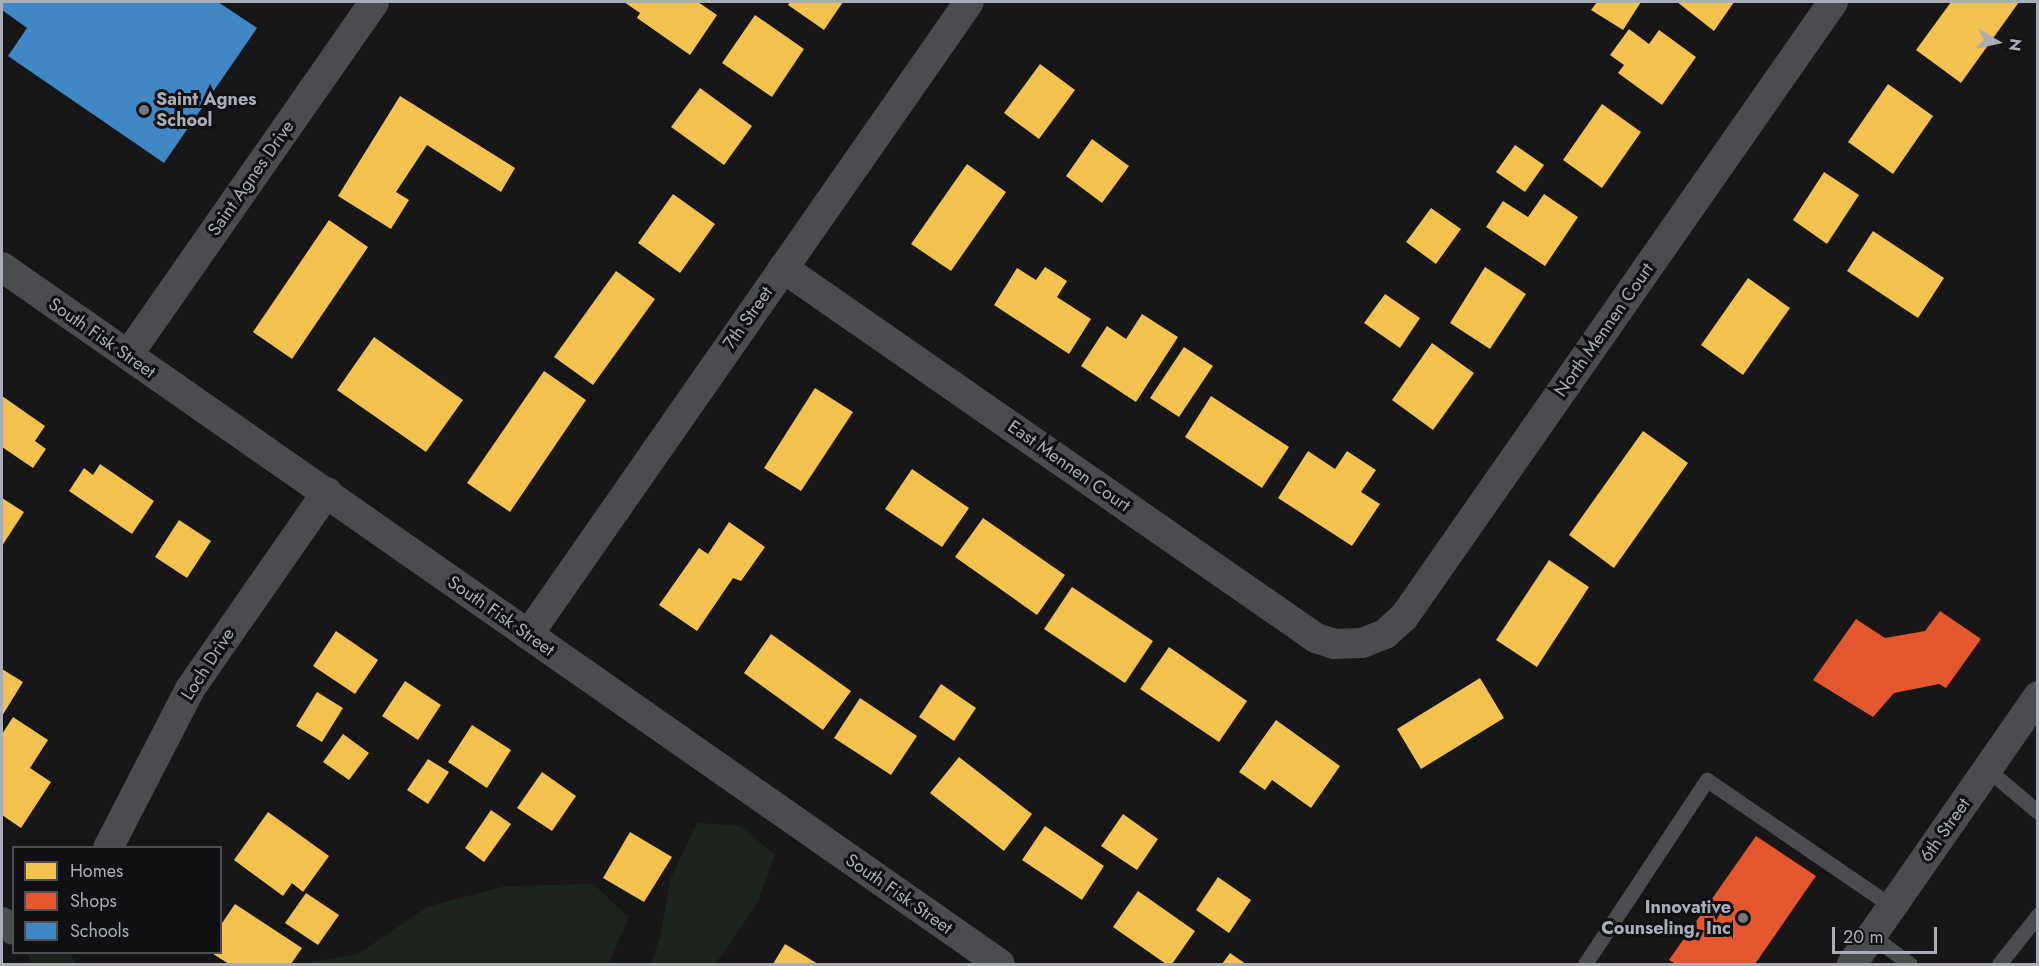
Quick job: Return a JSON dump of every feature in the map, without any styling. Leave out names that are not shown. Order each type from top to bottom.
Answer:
[{"type":"street","name":"Saint Agnes Drive","points":[[128,356],[374,2]]},
{"type":"street","name":"7th Street","points":[[528,635],[969,2]]},
{"type":"street","name":"North Mennen Court","points":[[1362,643],[1385,634],[1404,617],[1833,2]]},
{"type":"street","name":"South Fisk Street","points":[[2,267],[1000,964]]},
{"type":"street","name":"East Mennen Court","points":[[783,268],[1316,638],[1334,644],[1362,643]]},
{"type":"street","name":"Loch Drive","points":[[109,846],[190,689],[327,492]]},
{"type":"street","name":"6th Street","points":[[1852,964],[2037,696]]},
{"type":"lane","points":[[1987,769],[2037,812]]},
{"type":"lane","points":[[1585,964],[1707,780],[1892,906]]},
{"type":"lane","points":[[1999,964],[2037,915]]},
{"type":"lane","points":[[1872,936],[1910,964]]},
{"type":"shaded area","points":[[697,823],[740,826],[775,855],[755,907],[715,964],[651,964],[661,934],[670,880]]},
{"type":"shaded area","points":[[593,884],[629,917],[608,964],[302,964],[358,954],[427,907],[506,886]]},
{"type":"shaded area","points":[[27,954],[71,954],[76,964],[32,964]]},
{"type":"building: Homes","points":[[624,2],[698,2],[717,15],[690,55],[637,18],[640,13]]},
{"type":"building: Homes","points":[[790,2],[843,2],[824,30],[788,5]]},
{"type":"building: Homes","points":[[1597,2],[1641,2],[1623,30],[1591,10]]},
{"type":"building: Homes","points":[[1677,2],[1734,2],[1714,31]]},
{"type":"building: Homes","points":[[1951,2],[2019,2],[1961,83],[1916,50]]},
{"type":"building: Homes","points":[[755,15],[804,49],[772,97],[722,63]]},
{"type":"building: Homes","points":[[1629,29],[1649,44],[1659,30],[1696,57],[1662,105],[1618,73],[1624,65],[1610,55]]},
{"type":"building: Homes","points":[[1040,64],[1075,90],[1039,139],[1004,113]]},
{"type":"building: Homes","points":[[1888,84],[1933,116],[1893,174],[1848,142]]},
{"type":"building: Homes","points":[[700,88],[752,126],[724,165],[671,127]]},
{"type":"building: Homes","points":[[400,96],[515,168],[501,192],[427,145],[396,192],[409,200],[391,229],[338,196]]},
{"type":"building: Homes","points":[[1602,104],[1641,132],[1602,188],[1563,160]]},
{"type":"building: Homes","points":[[1092,139],[1129,166],[1102,203],[1066,176]]},
{"type":"building: Homes","points":[[1515,145],[1544,165],[1525,192],[1496,172]]},
{"type":"building: Homes","points":[[967,164],[1006,192],[951,271],[911,244]]},
{"type":"building: Homes","points":[[1824,172],[1859,195],[1827,244],[1793,220]]},
{"type":"building: Homes","points":[[673,194],[715,224],[680,273],[638,243]]},
{"type":"building: Homes","points":[[1544,194],[1578,217],[1545,266],[1486,227],[1503,201],[1528,217]]},
{"type":"building: Homes","points":[[1431,208],[1461,229],[1436,264],[1406,242]]},
{"type":"building: Homes","points":[[329,220],[368,247],[292,359],[253,332]]},
{"type":"building: Homes","points":[[1873,231],[1944,278],[1918,318],[1847,271]]},
{"type":"building: Homes","points":[[1045,267],[1067,281],[1057,297],[1091,319],[1069,354],[994,305],[1017,268],[1036,280]]},
{"type":"building: Homes","points":[[1485,267],[1526,294],[1490,349],[1450,323]]},
{"type":"building: Homes","points":[[616,271],[655,299],[593,385],[554,357]]},
{"type":"building: Homes","points":[[1748,278],[1790,308],[1743,375],[1701,345]]},
{"type":"building: Homes","points":[[1385,294],[1420,318],[1400,348],[1364,323]]},
{"type":"building: Homes","points":[[1142,314],[1178,337],[1136,402],[1081,366],[1107,326],[1126,339]]},
{"type":"building: Homes","points":[[374,337],[463,400],[426,452],[337,390]]},
{"type":"building: Homes","points":[[1432,343],[1474,373],[1433,430],[1392,400]]},
{"type":"building: Homes","points":[[1184,347],[1213,366],[1179,417],[1150,398]]},
{"type":"building: Homes","points":[[544,371],[586,400],[510,512],[467,483]]},
{"type":"building: Homes","points":[[815,388],[853,412],[801,491],[764,468]]},
{"type":"building: Homes","points":[[2,396],[45,426],[35,441],[46,449],[33,468],[2,447]]},
{"type":"building: Homes","points":[[1211,396],[1289,447],[1262,488],[1185,437]]},
{"type":"building: Homes","points":[[1643,431],[1688,463],[1614,568],[1569,535]]},
{"type":"building: Homes","points":[[1308,451],[1335,469],[1347,451],[1376,470],[1361,492],[1380,504],[1352,546],[1278,498]]},
{"type":"building: Homes","points":[[100,464],[154,501],[132,534],[69,491],[84,468],[93,475]]},
{"type":"building: Homes","points":[[912,469],[969,508],[942,547],[885,509]]},
{"type":"building: Homes","points":[[2,498],[24,512],[2,546]]},
{"type":"building: Homes","points":[[983,518],[1065,575],[1037,615],[955,557]]},
{"type":"building: Homes","points":[[179,520],[211,541],[187,578],[155,557]]},
{"type":"building: Homes","points":[[729,522],[765,547],[741,581],[733,578],[697,631],[659,605],[699,548],[708,554]]},
{"type":"building: Homes","points":[[1549,560],[1589,587],[1537,667],[1496,640]]},
{"type":"building: Homes","points":[[1072,587],[1153,641],[1125,683],[1044,629]]},
{"type":"building: Homes","points":[[336,631],[378,660],[355,694],[313,666]]},
{"type":"building: Homes","points":[[771,634],[851,691],[823,730],[744,673]]},
{"type":"building: Homes","points":[[1169,647],[1247,701],[1219,742],[1140,689]]},
{"type":"building: Homes","points":[[2,669],[23,682],[2,716]]},
{"type":"building: Homes","points":[[1480,678],[1504,718],[1421,769],[1397,729]]},
{"type":"building: Homes","points":[[405,681],[441,705],[418,740],[382,716]]},
{"type":"building: Homes","points":[[941,684],[976,708],[954,741],[919,717]]},
{"type":"building: Homes","points":[[317,692],[343,708],[322,742],[296,726]]},
{"type":"building: Homes","points":[[860,698],[917,736],[891,775],[834,738]]},
{"type":"building: Homes","points":[[13,717],[48,740],[30,768],[51,782],[21,828],[2,815],[2,734]]},
{"type":"building: Homes","points":[[1276,720],[1340,766],[1311,808],[1272,780],[1265,790],[1239,772]]},
{"type":"building: Homes","points":[[472,725],[511,750],[487,788],[448,762]]},
{"type":"building: Homes","points":[[343,734],[369,753],[349,780],[323,762]]},
{"type":"building: Homes","points":[[959,757],[1032,814],[1004,851],[930,793]]},
{"type":"building: Homes","points":[[428,759],[449,772],[428,804],[407,790]]},
{"type":"building: Homes","points":[[542,772],[576,796],[552,831],[517,808]]},
{"type":"building: Homes","points":[[491,810],[511,824],[484,862],[465,848]]},
{"type":"building: Homes","points":[[268,812],[329,856],[303,892],[292,883],[283,896],[234,860]]},
{"type":"building: Homes","points":[[1123,814],[1158,839],[1137,870],[1101,846]]},
{"type":"building: Homes","points":[[1045,826],[1104,866],[1082,900],[1022,860]]},
{"type":"building: Homes","points":[[630,832],[672,857],[644,902],[603,878]]},
{"type":"building: Homes","points":[[1218,877],[1251,900],[1229,933],[1196,910]]},
{"type":"building: Homes","points":[[1138,891],[1195,931],[1172,964],[1166,964],[1113,927]]},
{"type":"building: Homes","points":[[306,893],[339,915],[318,945],[285,923]]},
{"type":"building: Homes","points":[[235,904],[302,948],[291,964],[229,964],[213,954],[222,954],[222,923]]},
{"type":"building: Homes","points":[[785,944],[818,964],[773,964]]},
{"type":"building: Homes","points":[[1230,953],[1246,964],[1222,964]]},
{"type":"building: Shops","points":[[1940,611],[1981,639],[1946,688],[1939,684],[1894,693],[1873,717],[1813,680],[1856,619],[1885,638],[1925,631]]},
{"type":"building: Shops","name":"Innovative Counseling, Inc","points":[[1756,836],[1816,876],[1755,964],[1676,964],[1669,960]]},
{"type":"building: Schools","name":"Saint Agnes School","points":[[2,2],[218,2],[257,28],[164,163],[8,56],[27,28],[2,10]]},
{"type":"place","name":"Saint Agnes School","points":[[144,110]]},
{"type":"place","name":"Innovative Counseling, Inc","points":[[1743,918]]}]
